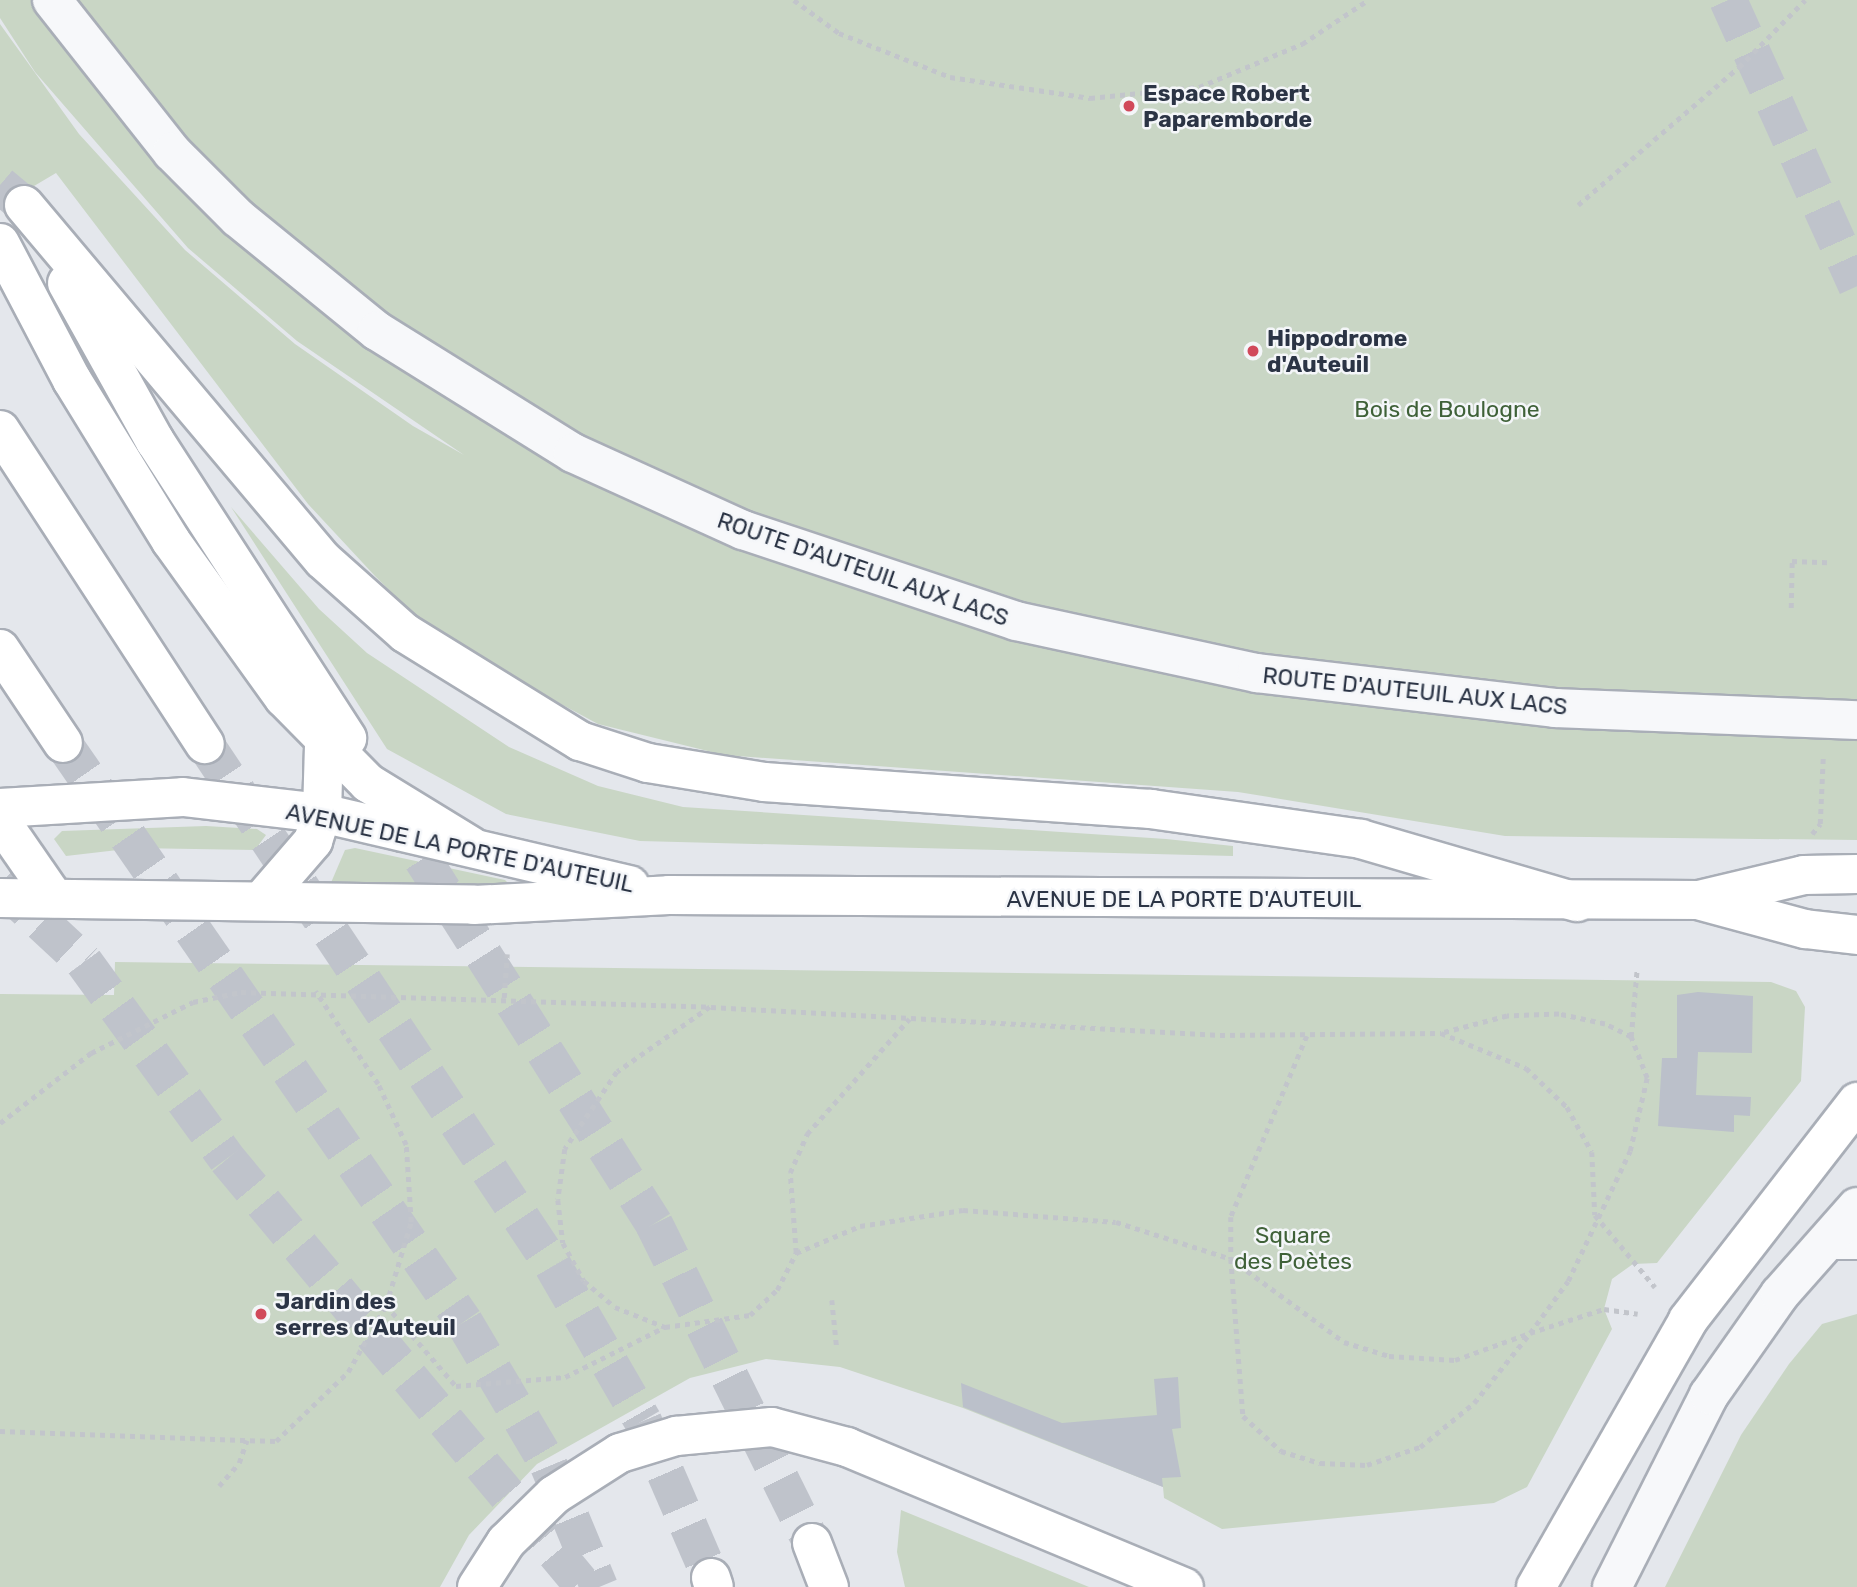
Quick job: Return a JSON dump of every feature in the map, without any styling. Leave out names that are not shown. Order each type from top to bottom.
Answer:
[{"type":"main road","points":[[471,846],[368,783],[336,741],[155,440],[24,205],[323,560],[405,633],[580,741],[648,763],[764,782],[1151,809],[1360,839],[1577,902]]},
{"type":"main road","points":[[0,243],[72,380],[171,541],[244,648],[336,741]]},
{"type":"main road","points":[[0,430],[205,744]]},
{"type":"main road","points":[[0,649],[63,743]]},
{"type":"main road","points":[[264,899],[313,841],[322,813],[336,741]]},
{"type":"main road","name":"AVENUE DE LA PORTE D'AUTEUIL","points":[[0,808],[183,797],[322,813],[471,846],[669,895]]},
{"type":"main road","points":[[0,820],[54,898]]},
{"type":"main road","name":"AVENUE DE LA PORTE D'AUTEUIL","points":[[0,898],[264,899],[474,905],[669,895],[1577,902],[1699,900],[1804,875],[1857,874]]},
{"type":"main road","name":"AVENUE DE LA PORTE D'AUTEUIL","points":[[1699,900],[1805,929],[1857,935]]},
{"type":"main road","points":[[1536,1587],[1688,1320],[1857,1102]]},
{"type":"main road","points":[[477,1587],[506,1542],[544,1505],[620,1453],[676,1436],[772,1427],[847,1447],[1173,1584]]},
{"type":"main road","points":[[812,1543],[829,1587]]},
{"type":"street","name":"ROUTE D'AUTEUIL AUX LACS","points":[[52,0],[172,152],[238,218],[377,331],[573,453],[743,530],[1016,621],[1257,673],[1555,708],[1857,720]]},
{"type":"street","points":[[1612,1587],[1709,1395],[1780,1294],[1840,1246],[1857,1207]]},
{"type":"path","points":[[794,0],[839,33],[950,77],[1090,98],[1199,87],[1303,44],[1368,0]]},
{"type":"path","points":[[1578,205],[1739,67],[1805,0]]},
{"type":"path","points":[[1791,608],[1792,561],[1827,562]]},
{"type":"path","points":[[1804,844],[1820,824],[1823,742]]},
{"type":"path","points":[[504,998],[508,954]]},
{"type":"path","points":[[1307,1036],[1231,1217],[1231,1259],[1243,1416],[1281,1451],[1320,1463],[1367,1465],[1420,1447],[1474,1402],[1530,1333],[1568,1280],[1595,1215],[1630,1151],[1642,1112],[1647,1078],[1631,1037],[1637,968]]},
{"type":"path","points":[[0,1431],[276,1441],[316,1408],[348,1372],[386,1305],[411,1222],[406,1145],[378,1084],[316,991]]},
{"type":"path","points":[[0,1123],[91,1054],[193,1002],[241,992],[316,991],[504,998],[1307,1036],[1441,1033],[1507,1016],[1559,1014],[1631,1037]]},
{"type":"path","points":[[665,1327],[615,1307],[584,1280],[563,1243],[558,1200],[565,1149],[617,1072],[711,1007]]},
{"type":"path","points":[[386,1305],[456,1386],[565,1377],[665,1327],[750,1315],[777,1290],[796,1253],[790,1173],[807,1134],[909,1019]]},
{"type":"path","points":[[1441,1033],[1526,1068],[1567,1107],[1592,1152],[1595,1215],[1655,1287]]},
{"type":"path","points":[[796,1253],[860,1226],[962,1210],[1116,1222],[1231,1259],[1344,1342],[1389,1356],[1455,1360],[1604,1309],[1638,1314]]},
{"type":"path","points":[[832,1300],[836,1349]]},
{"type":"path","points":[[219,1486],[239,1463],[247,1440]]},
{"type":"green space","name":"Bois de Boulogne","points":[[0,0],[1857,0],[1857,840],[1505,836],[1238,792],[724,755],[598,724],[479,660],[415,616],[375,576],[308,504],[56,173],[7,202],[0,186],[0,24],[79,134],[185,250],[295,344],[413,426],[464,455],[297,341],[188,248],[35,72],[0,18]]},
{"type":"green space","points":[[231,507],[319,609],[367,653],[509,747],[598,786],[683,807],[1166,839],[1233,846],[1233,856],[640,841],[506,814],[387,749]]},
{"type":"green space","points":[[206,826],[257,829],[266,835],[255,850],[135,848],[66,856],[54,839],[62,831]]},
{"type":"green space","points":[[355,848],[505,880],[512,887],[330,885],[345,850]]},
{"type":"green space","name":"Square des Poètes","points":[[115,962],[1771,982],[1796,991],[1805,1007],[1801,1081],[1657,1263],[1633,1264],[1612,1279],[1604,1309],[1612,1329],[1527,1487],[1494,1503],[1222,1529],[1164,1498],[1163,1487],[963,1408],[840,1367],[766,1359],[690,1378],[537,1464],[469,1535],[440,1587],[0,1587],[0,994],[114,995]]},
{"type":"green space","points":[[1857,1314],[1857,1587],[1665,1587],[1741,1435],[1789,1364],[1822,1324]]},
{"type":"green space","points":[[901,1510],[1089,1587],[905,1587],[897,1552]]},
{"type":"building","points":[[1698,992],[1753,996],[1752,1053],[1698,1052],[1696,1095],[1751,1097],[1750,1116],[1734,1115],[1734,1132],[1658,1126],[1662,1058],[1677,1058],[1677,995]]},
{"type":"building","points":[[1178,1377],[1181,1428],[1172,1429],[1181,1477],[1162,1478],[1163,1487],[963,1407],[961,1383],[1062,1423],[1157,1415],[1154,1379]]},
{"type":"tunnel","points":[[1728,0],[1857,286]]},
{"type":"tunnel","points":[[0,185],[24,205]]},
{"type":"tunnel","points":[[63,743],[464,1322],[549,1466],[599,1587]]},
{"type":"tunnel","points":[[205,744],[553,1266],[643,1421],[711,1578]]},
{"type":"tunnel","points":[[392,811],[654,1224],[812,1543]]},
{"type":"tunnel","points":[[0,884],[84,962],[227,1159],[584,1587]]},
{"type":"place","name":"Espace Robert Paparemborde","points":[[1129,106]]},
{"type":"place","name":"Hippodrome d'Auteuil","points":[[1253,351]]},
{"type":"place","name":"Jardin des serres d’Auteuil","points":[[261,1314]]}]
